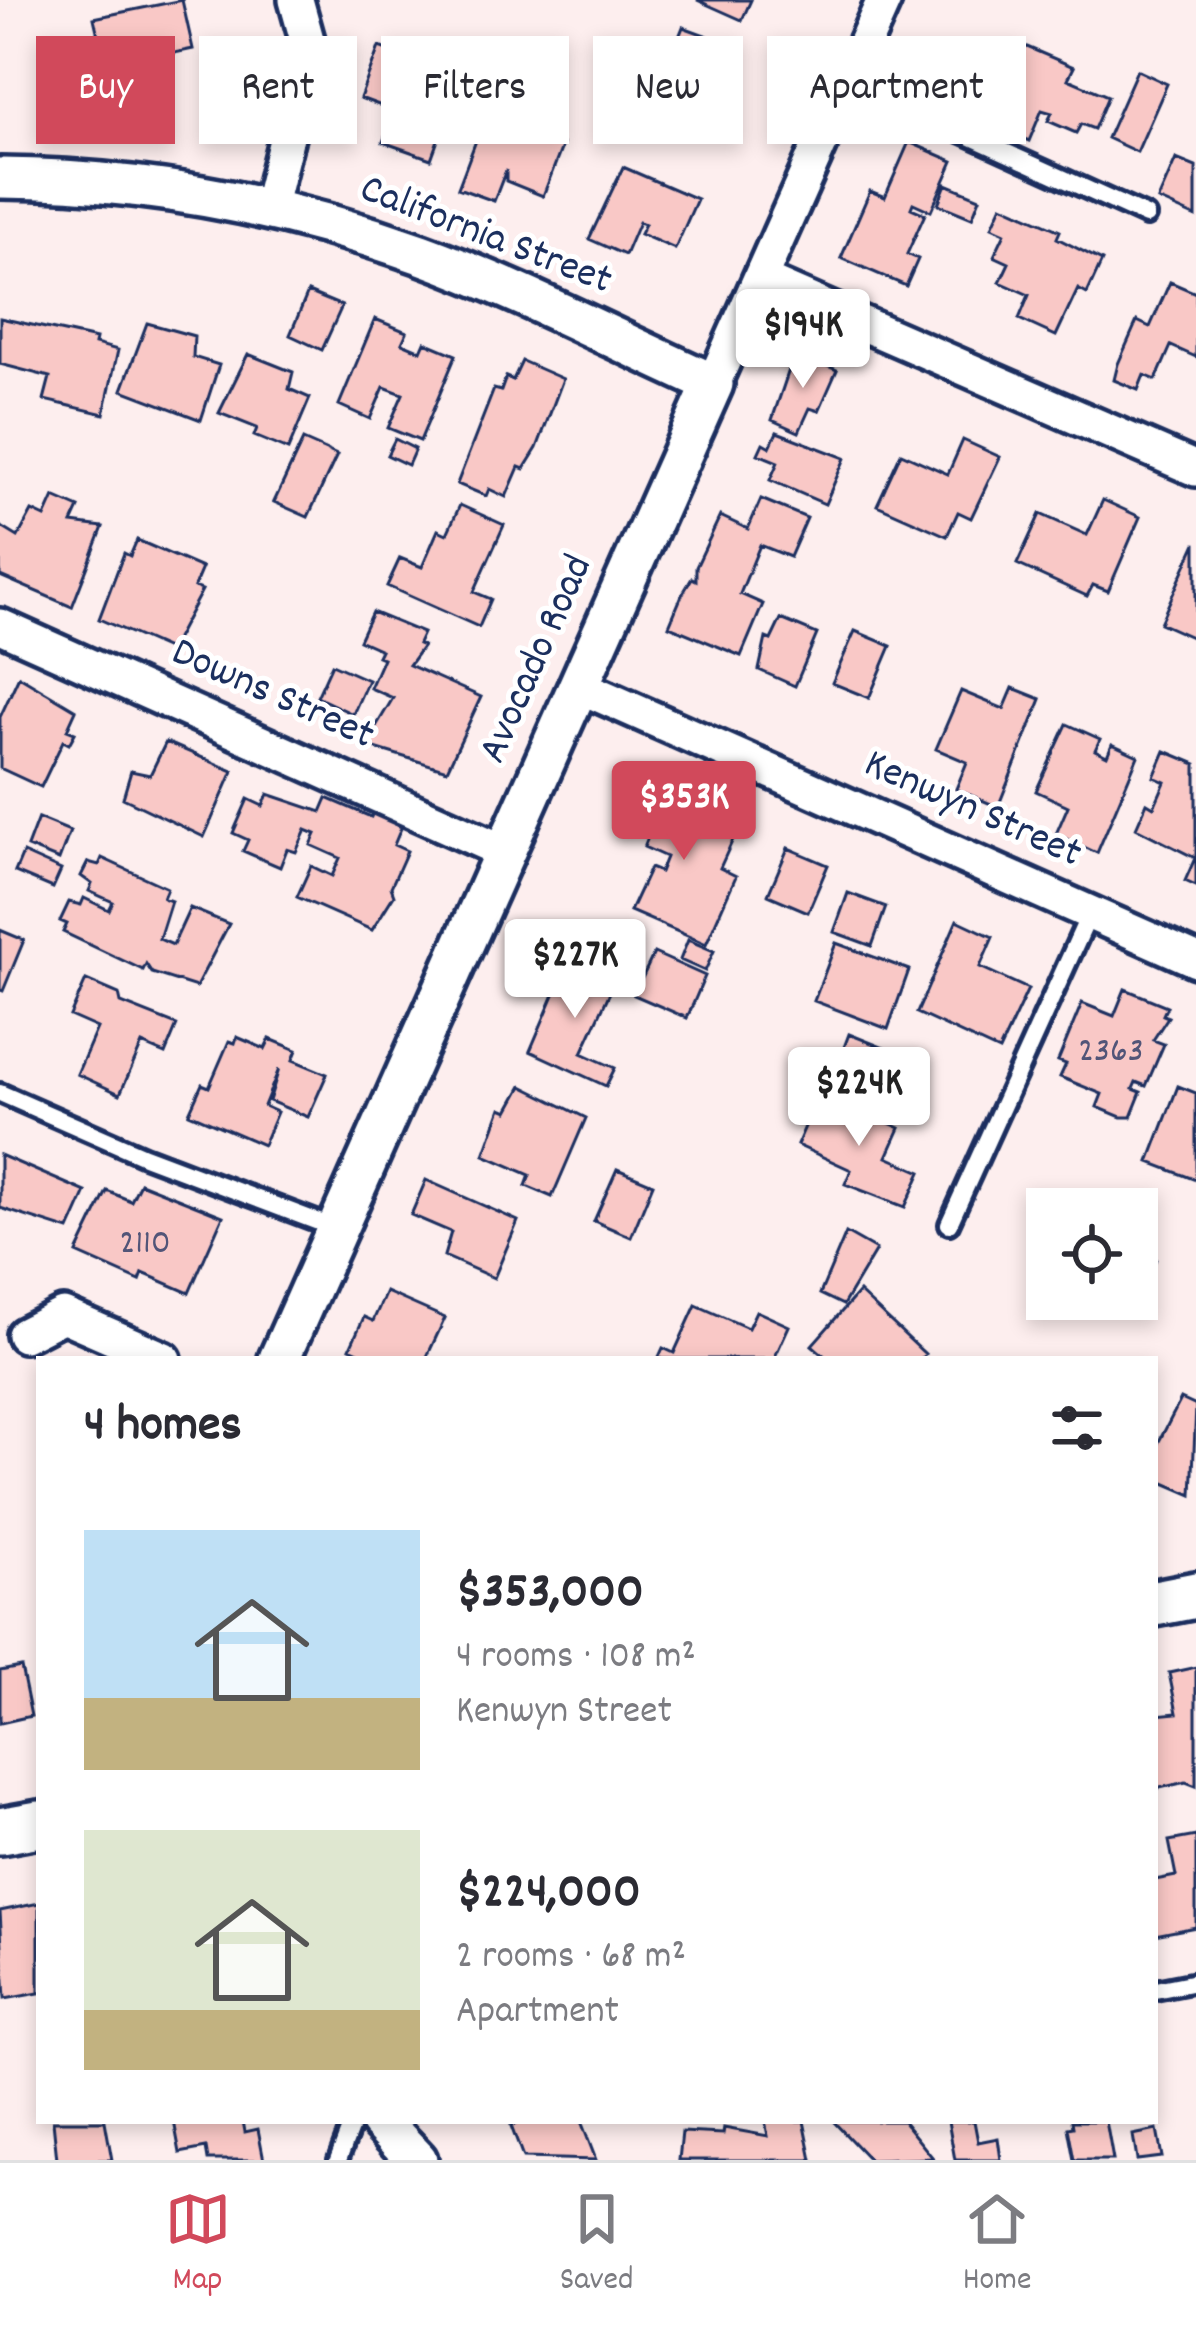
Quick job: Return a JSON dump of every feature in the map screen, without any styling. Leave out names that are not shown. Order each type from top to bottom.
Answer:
[{"type":"main road","points":[[1158,1602],[1196,1594]]},
{"type":"main road","points":[[0,1831],[36,1825]]},
{"type":"street","points":[[269,209],[309,47],[296,0]]},
{"type":"street","name":"Avocado Road","points":[[868,36],[884,0]]},
{"type":"street","name":"Avocado Road","points":[[280,1356],[820,144]]},
{"type":"street","name":"California Street","points":[[0,178],[183,192],[269,209],[422,254],[713,384]]},
{"type":"street","points":[[760,279],[1196,469]]},
{"type":"street","name":"Downs Street","points":[[0,626],[505,852]]},
{"type":"street","name":"Kenwyn Street","points":[[579,686],[1196,960]]},
{"type":"street","points":[[24,1335],[63,1316],[157,1356]]},
{"type":"street","points":[[383,2124],[418,2160]]},
{"type":"lane","points":[[987,144],[1146,216]]},
{"type":"lane","points":[[949,1224],[1090,913]]},
{"type":"lane","points":[[0,1093],[144,1156],[337,1229]]},
{"type":"lane","points":[[1158,1989],[1196,1982]]},
{"type":"lane","points":[[338,2160],[352,2124]]},
{"type":"building","points":[[182,0],[193,49],[175,53],[175,36],[98,36],[94,18]]},
{"type":"building","points":[[697,0],[751,0],[742,20]]},
{"type":"building","points":[[683,27],[708,36],[679,36]]},
{"type":"building","points":[[379,47],[381,48],[381,106],[360,98]]},
{"type":"building","points":[[1026,47],[1074,67],[1068,79],[1108,96],[1094,129],[1081,124],[1076,133],[1048,121],[1052,113],[1042,110],[1029,141]]},
{"type":"building","points":[[1137,70],[1167,84],[1137,152],[1107,138]]},
{"type":"building","points":[[389,144],[436,144],[431,159]]},
{"type":"building","points":[[475,144],[563,144],[543,196],[506,181],[506,170],[494,201],[458,188]]},
{"type":"building","points":[[908,144],[953,161],[931,211],[913,203],[911,208],[925,214],[907,254],[918,259],[906,286],[841,258],[870,191],[885,197]]},
{"type":"building","points":[[1176,159],[1196,167],[1196,217],[1158,200]]},
{"type":"building","points":[[623,167],[697,199],[675,249],[640,234],[645,224],[639,222],[625,255],[589,239]]},
{"type":"building","points":[[946,184],[980,198],[972,218],[938,204]]},
{"type":"building","points":[[1002,205],[1060,231],[1057,238],[1102,261],[1087,294],[1078,289],[1056,336],[1019,319],[1029,295],[1000,282],[1009,263],[994,256],[1005,233],[992,227]]},
{"type":"building","points":[[1170,282],[1196,293],[1196,357],[1171,346],[1156,380],[1144,375],[1138,390],[1114,380],[1137,321],[1150,327]]},
{"type":"building","points":[[308,292],[342,306],[322,350],[290,335]]},
{"type":"building","points":[[0,318],[96,339],[95,344],[118,350],[104,414],[44,400],[50,377],[0,364]]},
{"type":"building","points":[[375,319],[407,332],[402,343],[421,351],[425,342],[456,355],[420,441],[388,428],[403,394],[384,387],[370,419],[339,405]]},
{"type":"building","points":[[147,323],[194,336],[193,357],[219,365],[201,420],[122,390]]},
{"type":"building","points":[[795,352],[837,370],[819,411],[810,408],[799,432],[772,420]]},
{"type":"building","points":[[248,354],[293,372],[289,389],[310,398],[288,450],[254,436],[257,428],[219,413]]},
{"type":"building","points":[[522,361],[563,379],[537,448],[524,469],[519,467],[506,497],[489,489],[486,496],[457,484],[494,389],[501,391],[506,377],[513,380]]},
{"type":"building","points":[[777,432],[845,458],[825,504],[770,480],[778,462],[758,454],[763,443],[770,447]]},
{"type":"building","points":[[395,439],[415,449],[408,465],[387,455]]},
{"type":"building","points":[[303,440],[337,455],[308,517],[274,502]]},
{"type":"building","points":[[963,440],[1000,457],[971,518],[958,512],[947,536],[877,505],[901,453],[948,474]]},
{"type":"building","points":[[54,497],[79,508],[72,523],[103,527],[72,607],[0,576],[0,526],[18,537],[32,511],[45,517]]},
{"type":"building","points":[[761,499],[807,518],[790,557],[760,545],[740,594],[763,604],[741,656],[669,626],[682,595],[692,578],[696,580],[696,567],[720,516],[748,529]]},
{"type":"building","points":[[1103,500],[1140,517],[1108,591],[1093,585],[1087,596],[1017,564],[1040,514],[1087,535]]},
{"type":"building","points":[[460,505],[504,525],[474,592],[491,599],[479,627],[387,586],[400,558],[422,567],[438,530],[447,534]]},
{"type":"building","points":[[137,540],[202,568],[194,587],[202,590],[170,650],[99,619],[124,553],[130,556]]},
{"type":"building","points":[[1196,543],[1196,639],[1160,623]]},
{"type":"building","points":[[372,612],[423,633],[418,644],[423,646],[409,665],[481,697],[447,770],[365,745],[393,698],[370,688],[383,658],[378,656],[381,650],[359,640]]},
{"type":"building","points":[[781,619],[817,634],[795,686],[759,670],[766,638],[771,640]]},
{"type":"building","points":[[855,631],[891,646],[869,698],[832,683]]},
{"type":"building","points":[[332,664],[368,680],[353,714],[317,697]]},
{"type":"building","points":[[19,676],[76,710],[67,730],[75,733],[69,744],[63,741],[41,787],[0,768],[0,717]]},
{"type":"building","points":[[1013,688],[1041,699],[998,807],[956,789],[967,762],[936,749],[961,691],[1004,709]]},
{"type":"building","points":[[1067,724],[1100,739],[1095,750],[1107,756],[1112,744],[1138,756],[1097,853],[1056,834],[1068,806],[1036,791]]},
{"type":"building","points":[[166,742],[233,771],[204,837],[123,798],[131,771],[150,775]]},
{"type":"building","points":[[1165,751],[1196,764],[1196,886],[1185,881],[1195,858],[1136,828],[1147,803],[1154,807],[1165,782],[1154,777]]},
{"type":"building","points":[[647,782],[740,824],[720,868],[736,876],[706,944],[630,911],[650,868],[660,872],[666,857],[644,847],[650,832],[629,823]]},
{"type":"building","points":[[268,794],[321,812],[327,798],[371,817],[375,808],[404,821],[394,845],[407,851],[391,887],[394,895],[372,930],[297,897],[311,866],[332,876],[340,858],[311,845],[316,834],[306,830],[296,852],[287,849],[280,867],[243,851],[248,840],[233,833],[248,799],[263,806]]},
{"type":"building","points":[[38,818],[70,831],[59,860],[27,847]]},
{"type":"building","points":[[788,848],[828,865],[808,912],[768,895]]},
{"type":"building","points":[[23,853],[61,870],[53,888],[15,872]]},
{"type":"building","points":[[102,858],[167,888],[163,898],[171,901],[159,939],[173,945],[190,908],[229,924],[196,987],[152,973],[146,964],[143,970],[63,932],[67,924],[60,921],[69,902],[81,905],[84,898],[109,910],[113,902],[89,891],[92,884],[81,876],[88,862],[99,865]]},
{"type":"building","points":[[848,893],[886,907],[872,946],[834,932]]},
{"type":"building","points":[[957,920],[993,937],[980,967],[1028,989],[999,1051],[917,1013]]},
{"type":"building","points":[[0,930],[24,940],[3,991],[0,990]]},
{"type":"building","points":[[688,940],[714,951],[705,971],[680,960]]},
{"type":"building","points":[[836,943],[909,970],[888,1029],[814,1001]]},
{"type":"building","points":[[654,953],[705,976],[687,1018],[634,995]]},
{"type":"building","points":[[570,957],[616,979],[582,1053],[615,1068],[606,1086],[530,1051]]},
{"type":"building","points":[[86,980],[119,994],[121,1003],[177,1025],[165,1054],[142,1044],[120,1094],[77,1074],[97,1028],[70,1016]]},
{"type":"building","points":[[1125,989],[1167,1006],[1163,1015],[1168,1017],[1153,1040],[1164,1044],[1146,1086],[1136,1082],[1133,1089],[1141,1092],[1131,1117],[1097,1107],[1102,1094],[1060,1077],[1066,1064],[1058,1061],[1082,1003],[1114,1016]]},
{"type":"building","points":[[849,1034],[887,1049],[879,1072],[840,1058]]},
{"type":"building","points":[[237,1037],[265,1049],[270,1039],[297,1050],[293,1060],[327,1074],[308,1117],[269,1101],[279,1069],[264,1106],[277,1112],[263,1145],[189,1113],[202,1084],[209,1087],[229,1041],[235,1043]]},
{"type":"building","points":[[522,1086],[586,1118],[552,1197],[526,1186],[530,1175],[484,1155],[501,1108],[508,1111]]},
{"type":"building","points":[[1178,1086],[1196,1093],[1196,1180],[1149,1162]]},
{"type":"building","points":[[820,1092],[900,1128],[887,1157],[921,1172],[905,1207],[845,1184],[851,1170],[797,1145]]},
{"type":"building","points":[[0,1155],[86,1192],[69,1230],[0,1208]]},
{"type":"building","points":[[617,1169],[653,1184],[631,1237],[594,1221]]},
{"type":"building","points":[[426,1180],[518,1221],[494,1278],[444,1256],[451,1232],[411,1215]]},
{"type":"building","points":[[140,1183],[223,1216],[189,1293],[143,1273],[140,1281],[77,1253],[107,1191],[131,1201]]},
{"type":"building","points":[[846,1233],[876,1250],[843,1305],[820,1294]]},
{"type":"building","points":[[386,1292],[445,1318],[427,1356],[367,1356],[350,1348],[364,1317],[373,1321]]},
{"type":"building","points":[[859,1292],[925,1354],[825,1356],[812,1345]]},
{"type":"building","points":[[696,1305],[748,1328],[756,1311],[789,1326],[775,1356],[659,1356],[663,1348],[674,1353]]},
{"type":"building","points":[[1181,1399],[1196,1406],[1192,1495],[1158,1480],[1158,1443]]},
{"type":"building","points":[[21,1667],[31,1716],[0,1723],[0,1671]]},
{"type":"building","points":[[1196,1667],[1196,1786],[1186,1782],[1158,1788],[1158,1715],[1177,1713],[1169,1673]]},
{"type":"building","points":[[1196,1836],[1196,1927],[1158,1934],[1158,1879],[1176,1876],[1169,1841]]},
{"type":"building","points":[[36,1904],[36,1994],[5,1999],[0,1911]]},
{"type":"building","points":[[53,2124],[106,2124],[112,2160],[57,2160]]},
{"type":"building","points":[[175,2124],[244,2124],[245,2132],[258,2129],[264,2160],[208,2160],[206,2148],[180,2153]]},
{"type":"building","points":[[582,2124],[596,2160],[523,2158],[511,2126]]},
{"type":"building","points":[[766,2124],[805,2124],[812,2160],[679,2160],[682,2132],[723,2134],[724,2128],[768,2136]]},
{"type":"building","points":[[836,2124],[905,2124],[933,2158],[870,2160]]},
{"type":"building","points":[[949,2124],[975,2124],[978,2142],[998,2138],[1001,2160],[955,2160]]},
{"type":"building","points":[[1107,2124],[1113,2160],[1074,2160],[1068,2128]]},
{"type":"building","points":[[1157,2130],[1162,2157],[1137,2160],[1133,2135]]}]
